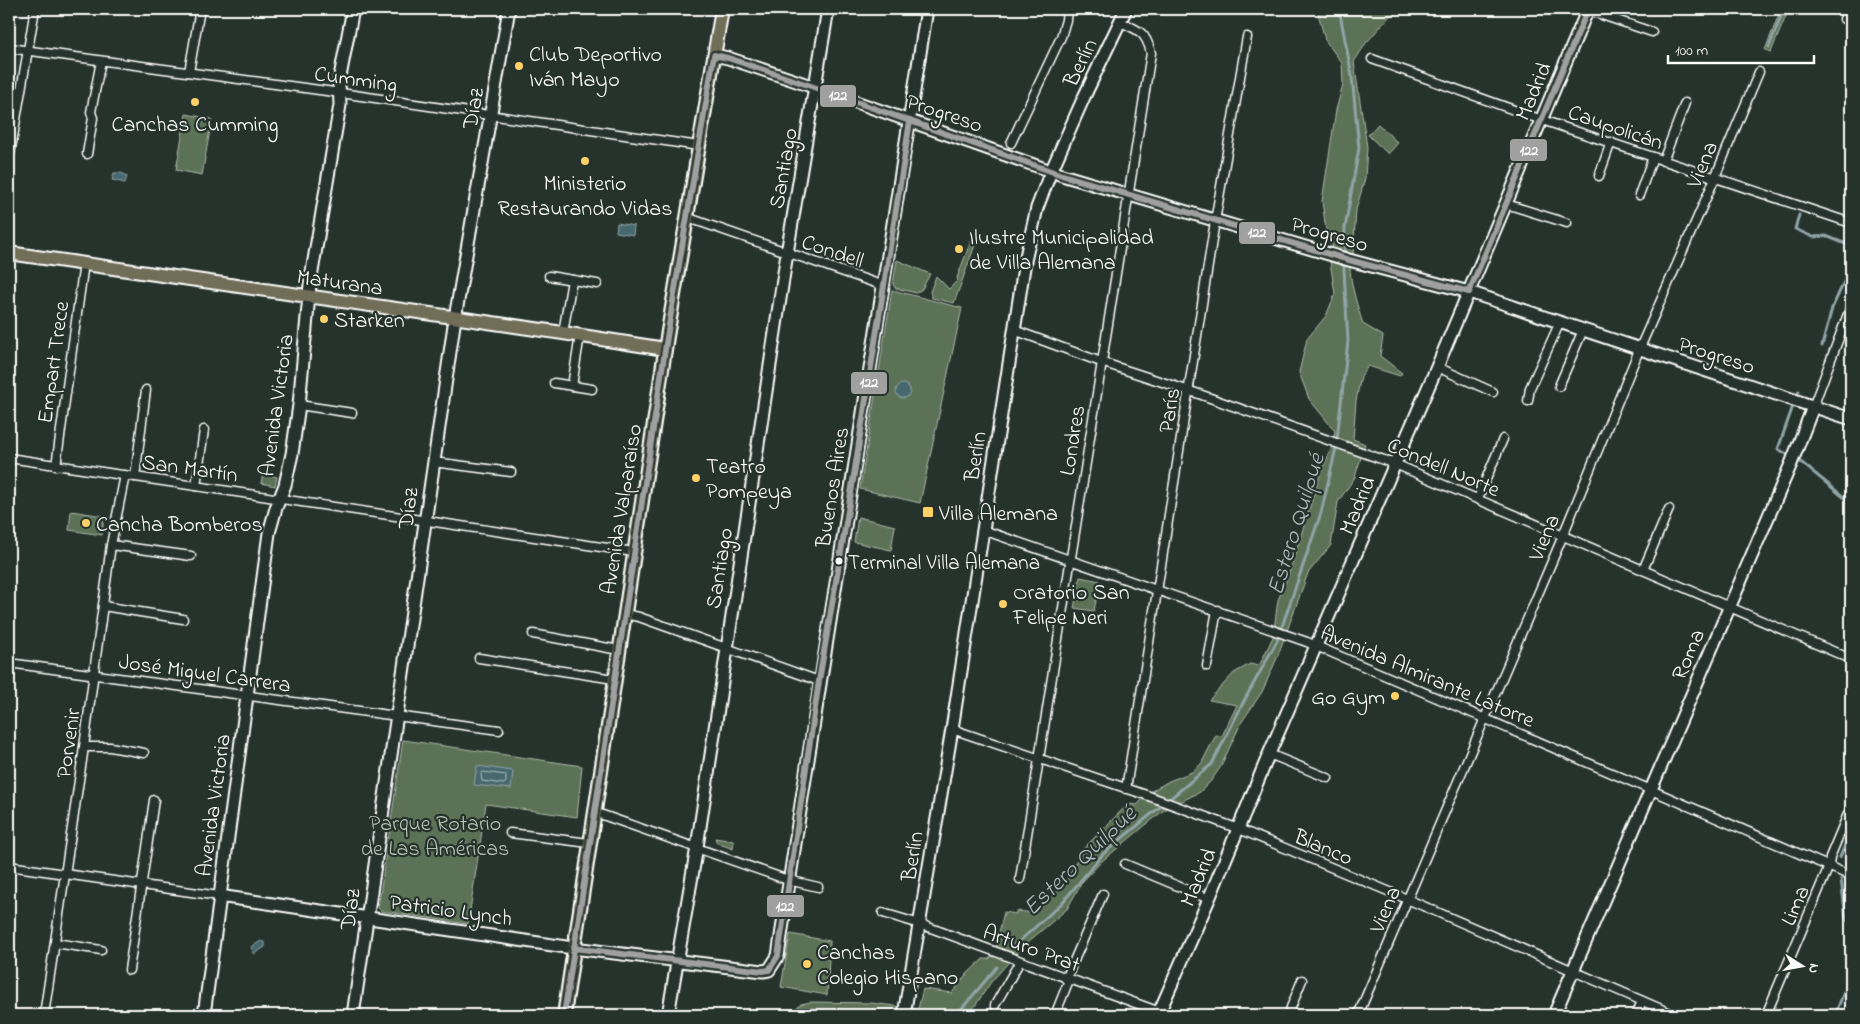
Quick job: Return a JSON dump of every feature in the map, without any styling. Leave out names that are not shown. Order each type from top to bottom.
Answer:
[{"type":"main road","name":"Avenida Valparaíso","points":[[564,1015],[665,349],[722,9]]},
{"type":"main road","name":"Maturana","points":[[9,253],[665,349]]},
{"type":"street","points":[[9,160],[35,9]]},
{"type":"street","points":[[189,72],[200,9]]},
{"type":"street","name":"Avenida Victoria","points":[[204,1015],[269,533],[287,474],[300,404],[309,296],[340,106],[339,82],[353,9]]},
{"type":"street","name":"Díaz","points":[[354,1015],[455,318],[509,9]]},
{"type":"street","name":"Santiago","points":[[668,1015],[697,847],[787,253],[828,9]]},
{"type":"street","name":"Buenos Aires","points":[[769,970],[778,956],[819,681],[927,9]]},
{"type":"street","points":[[1011,143],[1061,37],[1067,9]]},
{"type":"street","name":"Berlín","points":[[904,1011],[952,729],[1025,261],[1037,208],[1048,179],[1126,9]]},
{"type":"street","points":[[1844,19],[1848,9]]},
{"type":"street","points":[[1588,10],[1652,32]]},
{"type":"street","name":"Madrid","points":[[1162,1014],[1269,754],[1437,367],[1588,10]]},
{"type":"street","name":"Londres","points":[[1020,879],[1151,53],[1147,38],[1138,30],[1120,22]]},
{"type":"street","name":"París","points":[[1126,788],[1215,221],[1247,37]]},
{"type":"street","name":"Cumming","points":[[9,48],[340,93],[699,146]]},
{"type":"street","name":"Progreso","points":[[714,55],[816,88],[1062,175],[1349,260],[1469,292],[1851,419]]},
{"type":"street","name":"Caupolicán","points":[[1372,59],[1542,120],[1851,223]]},
{"type":"street","points":[[87,154],[93,118],[91,112],[92,104],[101,61]]},
{"type":"street","name":"Viena","points":[[1359,1015],[1563,536],[1639,350],[1759,72]]},
{"type":"street","points":[[1663,160],[1685,103]]},
{"type":"street","points":[[1599,176],[1610,142]]},
{"type":"street","points":[[1639,195],[1653,157]]},
{"type":"street","points":[[1506,204],[1567,223]]},
{"type":"street","name":"Condell","points":[[686,217],[884,286]]},
{"type":"street","name":"Empart Trece","points":[[56,466],[84,264]]},
{"type":"street","points":[[549,276],[596,284]]},
{"type":"street","points":[[563,333],[572,280]]},
{"type":"street","name":"Roma","points":[[1554,1015],[1791,464],[1797,449],[1808,405],[1851,306]]},
{"type":"street","points":[[1528,401],[1530,388],[1560,322]]},
{"type":"street","name":"Condell Norte","points":[[1014,330],[1101,362],[1365,452],[1478,498],[1851,659]]},
{"type":"street","points":[[1559,386],[1583,330]]},
{"type":"street","points":[[572,386],[580,336]]},
{"type":"street","points":[[1437,367],[1492,392]]},
{"type":"street","points":[[554,383],[592,390]]},
{"type":"street","points":[[135,477],[146,390]]},
{"type":"street","points":[[300,404],[352,413]]},
{"type":"street","points":[[196,486],[204,430]]},
{"type":"street","points":[[1478,498],[1503,439]]},
{"type":"street","name":"San Martín","points":[[9,458],[634,552]]},
{"type":"street","points":[[434,462],[511,472]]},
{"type":"street","name":"Porvenir","points":[[44,1015],[112,545],[125,476]]},
{"type":"street","points":[[1643,570],[1669,509]]},
{"type":"street","name":"Avenida Almirante Latorre","points":[[983,530],[1292,636],[1851,876]]},
{"type":"street","points":[[112,545],[191,556]]},
{"type":"street","points":[[103,606],[182,619]]},
{"type":"street","points":[[1207,666],[1217,610]]},
{"type":"street","points":[[624,614],[639,617],[819,681]]},
{"type":"street","points":[[533,634],[619,650]]},
{"type":"street","points":[[479,658],[614,679]]},
{"type":"street","name":"José Miguel Carrera","points":[[9,663],[499,730]]},
{"type":"street","name":"Blanco","points":[[952,729],[1126,788],[1239,829],[1407,899],[1675,1015]]},
{"type":"street","points":[[84,747],[110,747],[144,753]]},
{"type":"street","points":[[1269,754],[1328,778]]},
{"type":"street","points":[[129,970],[154,800]]},
{"type":"street","name":"Lima","points":[[1766,1015],[1829,866],[1830,857],[1851,807]]},
{"type":"street","points":[[594,812],[788,880],[818,887]]},
{"type":"street","points":[[510,833],[589,843]]},
{"type":"street","points":[[1125,864],[1210,899]]},
{"type":"street","name":"Patricio Lynch","points":[[9,866],[573,948],[763,971],[769,970]]},
{"type":"street","points":[[1055,1015],[1103,894]]},
{"type":"street","name":"Arturo Prat","points":[[883,913],[920,924],[1162,1014]]},
{"type":"street","points":[[55,943],[101,950]]},
{"type":"street","points":[[995,1005],[1016,960]]},
{"type":"street","points":[[1288,1015],[1302,980]]},
{"type":"street","points":[[1636,1015],[1642,1001]]},
{"type":"green space","points":[[1317,9],[1396,9],[1366,43],[1354,62],[1367,147],[1365,178],[1356,210],[1353,254],[1350,254],[1350,272],[1363,324],[1383,336],[1380,356],[1402,373],[1400,376],[1368,366],[1361,376],[1356,401],[1353,439],[1365,444],[1355,477],[1338,502],[1331,545],[1308,573],[1277,658],[1262,692],[1241,723],[1220,768],[1210,782],[1200,792],[1164,810],[1102,861],[1082,882],[1067,909],[1022,947],[991,982],[969,1015],[788,1015],[801,1004],[811,1002],[871,1003],[918,1009],[923,989],[952,993],[965,976],[983,959],[989,959],[996,951],[1004,912],[1016,914],[1016,911],[1035,913],[1066,881],[1082,850],[1128,804],[1137,805],[1150,792],[1169,781],[1192,772],[1201,764],[1216,735],[1222,736],[1237,705],[1209,700],[1234,673],[1250,664],[1259,666],[1273,637],[1278,600],[1288,576],[1321,472],[1330,452],[1335,431],[1309,399],[1299,372],[1307,339],[1326,316],[1335,294],[1330,262],[1335,263],[1336,250],[1333,248],[1326,230],[1322,201],[1336,110],[1343,84],[1342,63],[1325,40]]},
{"type":"green space","points":[[1781,9],[1789,9],[1771,52],[1765,50]]},
{"type":"green space","points":[[186,114],[212,119],[202,175],[176,170]]},
{"type":"green space","points":[[1378,124],[1398,143],[1388,154],[1368,135]]},
{"type":"green space","points":[[973,235],[978,237],[954,303],[932,298],[930,292],[936,276],[949,289],[958,280],[957,278]]},
{"type":"green space","points":[[897,260],[930,274],[922,289],[916,293],[895,288],[893,284]]},
{"type":"green space","points":[[892,290],[962,308],[920,503],[860,489]]},
{"type":"green space","points":[[263,473],[277,477],[275,486],[261,483]]},
{"type":"green space","name":"Cancha Bomberos","points":[[71,511],[104,516],[102,535],[69,530]]},
{"type":"green space","points":[[858,517],[895,526],[891,550],[854,542]]},
{"type":"green space","points":[[1080,577],[1100,581],[1094,611],[1074,608]]},
{"type":"green space","name":"Parque Rotario de Las Américas","points":[[403,740],[582,766],[577,817],[486,804],[468,924],[381,911],[378,908]]},
{"type":"green space","points":[[715,838],[734,841],[733,849],[717,843]]},
{"type":"green space","name":"Canchas Colegio Hispano","points":[[790,934],[830,941],[827,995],[781,987]]},
{"type":"water","points":[[114,173],[121,173],[127,176],[125,183],[112,180]]},
{"type":"water","points":[[617,223],[634,226],[633,235],[616,232]]},
{"type":"water","points":[[903,384],[908,386],[910,391],[908,396],[903,398],[898,396],[896,391],[898,386]]},
{"type":"water","points":[[477,766],[513,771],[511,789],[474,785]]},
{"type":"water","points":[[261,941],[265,943],[265,947],[254,954],[251,947]]},
{"type":"waterway","name":"Estero Quilpué","points":[[1014,946],[1061,904],[1103,854],[1212,764],[1277,641],[1321,513],[1336,448],[1348,341],[1344,270],[1345,228],[1359,148],[1352,76],[1339,9]]},
{"type":"waterway","points":[[1769,47],[1784,9]]},
{"type":"waterway","points":[[1799,215],[1795,229],[1813,237],[1826,236],[1851,246]]},
{"type":"waterway","points":[[1822,346],[1832,308],[1844,282],[1851,256]]},
{"type":"waterway","points":[[1796,397],[1799,391]]},
{"type":"waterway","points":[[1794,403],[1778,449],[1802,463],[1851,503]]},
{"type":"waterway","points":[[1840,857],[1851,831]]},
{"type":"waterway","points":[[1841,879],[1846,918],[1851,926]]},
{"type":"waterway","name":"Estero Quilpué","points":[[947,1015],[958,1013],[997,967]]},
{"type":"waterway","points":[[1832,1015],[1837,1010],[1851,974]]},
{"type":"waterway","name":"Estero Quilpué","points":[[805,1015],[817,1011],[880,1015]]},
{"type":"transit line","name":"122","points":[[1469,292],[1588,9]]},
{"type":"transit line","name":"122","points":[[564,1015],[667,337],[714,55],[808,85],[1062,175],[1349,260],[1469,292]]},
{"type":"transit line","name":"122","points":[[573,948],[763,971],[769,970],[778,956],[819,681],[910,121]]},
{"type":"place","name":"Club Deportivo Iván Mayo","points":[[519,66]]},
{"type":"place","name":"Canchas Cumming","points":[[195,102]]},
{"type":"place","name":"Ministerio Restaurando Vidas","points":[[585,161]]},
{"type":"place","name":"Ilustre Municipalidad de Villa Alemana","points":[[959,249]]},
{"type":"place","name":"Starken","points":[[324,319]]},
{"type":"place","name":"Teatro Pompeya","points":[[696,478]]},
{"type":"place","name":"Villa Alemana","points":[[928,512]]},
{"type":"place","name":"Cancha Bomberos","points":[[86,523]]},
{"type":"place","name":"Terminal Villa Alemana","points":[[839,561]]},
{"type":"place","name":"Oratorio San Felipe Neri","points":[[1003,604]]},
{"type":"place","name":"Go Gym","points":[[1395,696]]},
{"type":"place","name":"Canchas Colegio Hispano","points":[[807,964]]}]
